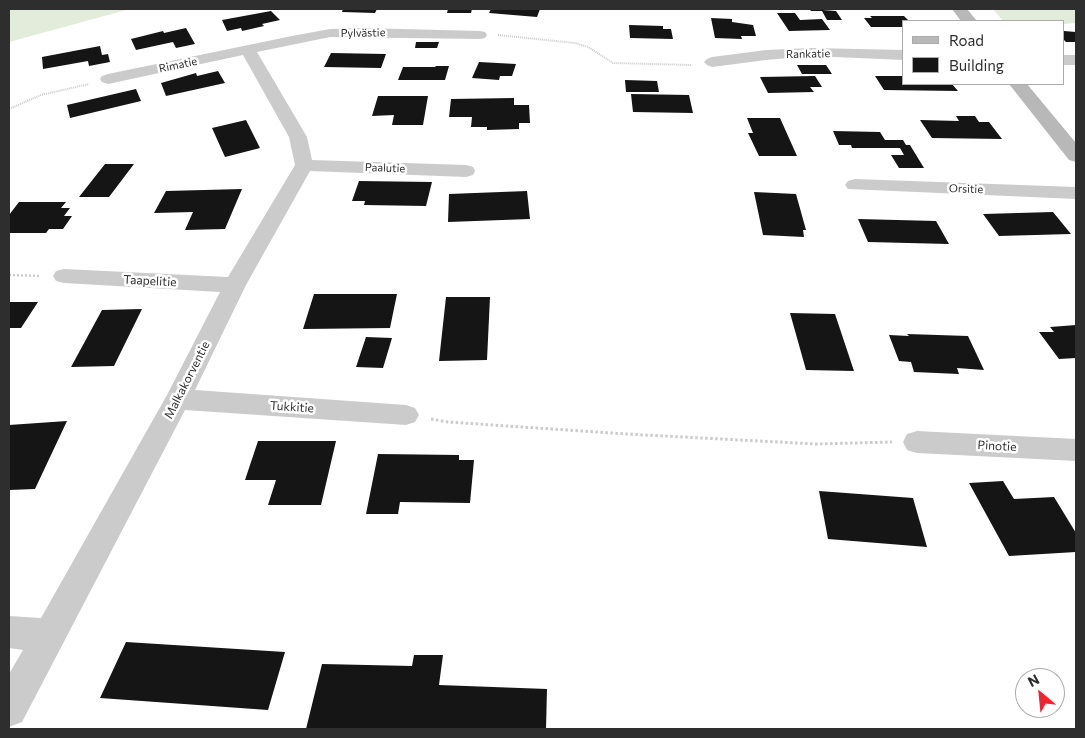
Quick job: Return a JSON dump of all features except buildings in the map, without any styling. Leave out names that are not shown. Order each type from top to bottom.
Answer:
[{"type":"street","points":[[959,9],[968,20]]},
{"type":"street","name":"Pylvästie","points":[[248,50],[330,33],[480,34]]},
{"type":"street","points":[[248,50],[298,137],[304,165]]},
{"type":"street","name":"Rimatie","points":[[108,79],[248,50]]},
{"type":"street","name":"Rankatie","points":[[712,62],[766,55],[811,52],[902,55]]},
{"type":"street","points":[[1019,85],[1076,156]]},
{"type":"street","name":"Paalutie","points":[[304,165],[466,171]]},
{"type":"street","name":"Malkakorventie","points":[[9,708],[178,399],[235,286],[304,165]]},
{"type":"street","name":"Orsitie","points":[[855,185],[1076,193]]},
{"type":"street","name":"Taapelitie","points":[[64,276],[235,286]]},
{"type":"street","name":"Tukkitie","points":[[178,399],[406,415]]},
{"type":"street","name":"Pinotie","points":[[917,442],[1076,450]]},
{"type":"street","points":[[9,632],[48,635]]},
{"type":"path","points":[[480,34],[575,43],[588,47],[613,63],[671,66],[712,62]]},
{"type":"path","points":[[9,109],[41,95],[108,79]]},
{"type":"path","points":[[9,275],[64,276]]},
{"type":"path","points":[[406,415],[458,422],[776,442],[816,444],[917,442]]},
{"type":"green space","points":[[9,9],[130,9],[9,42]]},
{"type":"green space","points":[[993,9],[1076,9],[1076,23],[1065,24],[1065,20],[1002,20]]}]
